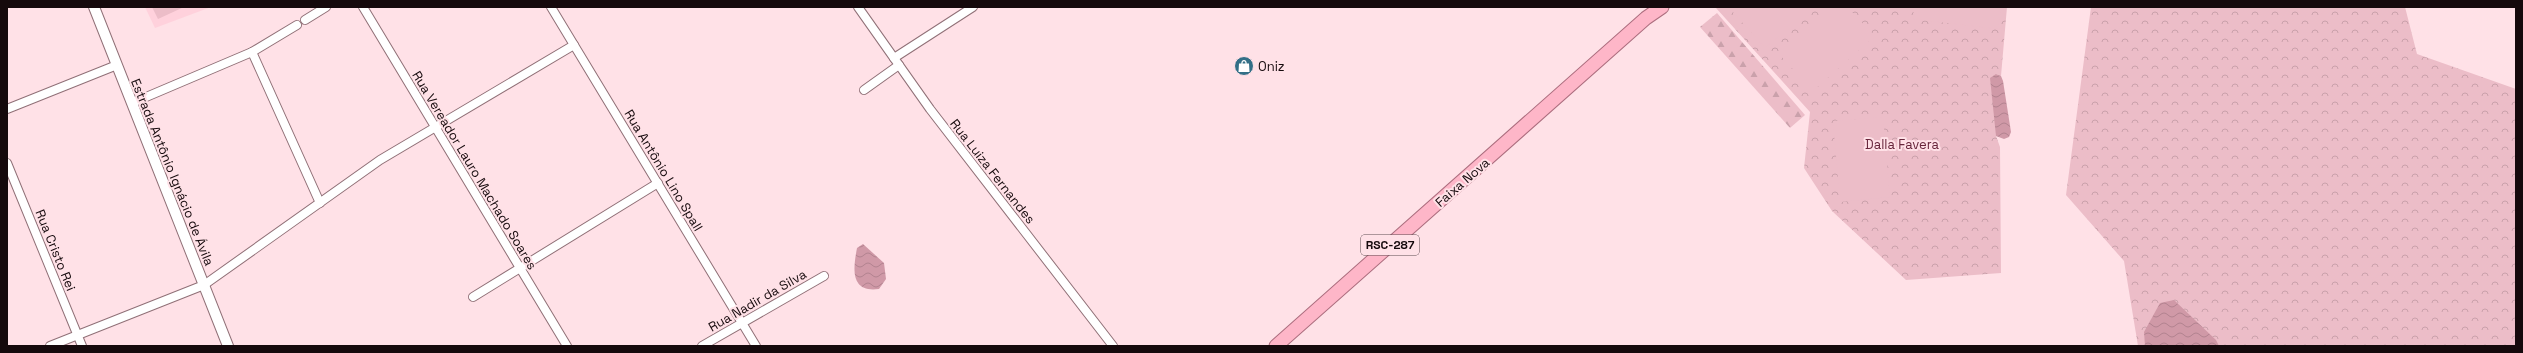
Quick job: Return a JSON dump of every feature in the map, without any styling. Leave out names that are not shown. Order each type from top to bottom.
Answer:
[{"type":"highway","name":"Faixa Nova","points":[[1276,346],[1646,18],[1656,7]]},
{"type":"highway","name":"Faixa Nova","points":[[1646,18],[1662,7]]},
{"type":"street","name":"Estrada Antônio Ignácio de Ávila","points":[[94,7],[228,346]]},
{"type":"street","points":[[305,20],[326,7]]},
{"type":"street","name":"Rua Vereador Lauro Machado Soares","points":[[363,7],[567,346]]},
{"type":"street","name":"Rua Antônio Lino Spall","points":[[552,7],[756,346]]},
{"type":"street","name":"Rua Luiza Fernandes","points":[[858,7],[930,109],[1113,346]]},
{"type":"street","points":[[894,58],[973,7]]},
{"type":"street","points":[[132,103],[252,52],[297,25]]},
{"type":"street","points":[[50,346],[204,285],[380,160],[574,45]]},
{"type":"street","points":[[252,52],[320,203]]},
{"type":"street","points":[[7,108],[117,65]]},
{"type":"street","points":[[864,90],[899,66]]},
{"type":"street","name":"Rua Cristo Rei","points":[[7,163],[82,346]]},
{"type":"street","points":[[473,297],[658,184]]},
{"type":"street","name":"Rua Nadir da Silva","points":[[702,346],[824,276]]},
{"type":"shaded area","points":[[145,7],[211,7],[155,28]]},
{"type":"green space","points":[[152,7],[184,7],[158,19]]},
{"type":"green space","points":[[1736,7],[1812,7],[1765,48],[1732,11]]},
{"type":"green space","points":[[1831,7],[1847,7],[1875,36],[1813,91],[1779,54]]},
{"type":"green space","points":[[1914,7],[2001,7],[1998,29],[1913,19]]},
{"type":"green space","name":"Dalla Favera","points":[[2007,7],[2001,76],[1996,74],[1996,136],[2000,147],[2001,273],[1906,280],[1832,211],[1804,168],[1810,112],[1716,8]]},
{"type":"green space","points":[[2091,7],[2405,7],[2417,54],[2516,89],[2516,346],[2138,346],[2124,261],[2066,195]]},
{"type":"green space","points":[[1717,13],[1805,115],[1790,128],[1700,27]]},
{"type":"green space","points":[[1883,117],[1890,197],[1840,202],[1833,121]]},
{"type":"water","points":[[1996,74],[2001,76],[2003,81],[2011,132],[2009,137],[2004,139],[1996,136],[1990,78]]},
{"type":"water","points":[[863,244],[884,263],[886,279],[879,289],[863,287],[858,283],[856,278],[855,264],[857,248]]},
{"type":"water","points":[[2174,300],[2216,340],[2219,346],[2145,346],[2144,332],[2160,303]]},
{"type":"place","name":"Oniz","points":[[1244,66]]}]
